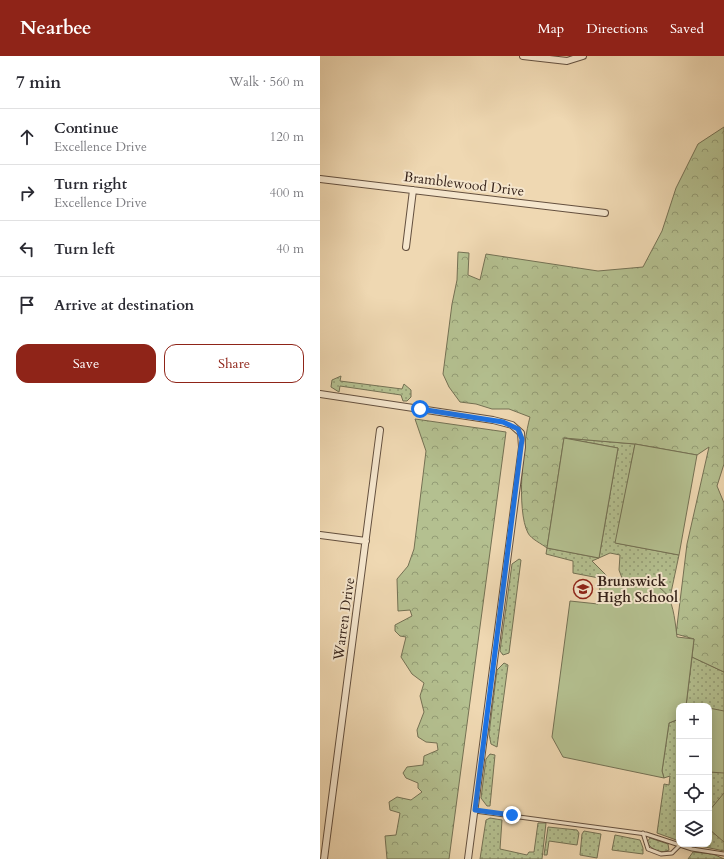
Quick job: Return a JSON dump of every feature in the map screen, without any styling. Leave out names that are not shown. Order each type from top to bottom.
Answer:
[{"type":"street","points":[[523,56],[567,61],[584,56]]},
{"type":"street","name":"Bramblewood Drive","points":[[320,179],[605,213]]},
{"type":"street","points":[[406,247],[413,190]]},
{"type":"street","points":[[320,394],[503,422],[512,424],[521,433],[522,447],[468,859]]},
{"type":"street","name":"Warren Drive","points":[[324,859],[380,430]]},
{"type":"street","points":[[320,535],[366,542]]},
{"type":"lane","points":[[475,810],[643,833],[676,844]]},
{"type":"lane","points":[[643,833],[648,849],[661,854],[672,853],[678,847]]},
{"type":"lane","points":[[686,847],[724,854]]},
{"type":"green space","points":[[724,127],[724,464],[717,486],[724,503],[724,672],[692,657],[694,639],[676,634],[687,544],[709,447],[697,455],[635,444],[564,438],[547,548],[529,535],[524,522],[522,509],[523,459],[530,417],[509,409],[492,409],[476,404],[460,402],[449,387],[443,374],[452,304],[457,280],[458,252],[469,253],[468,275],[480,280],[486,254],[598,271],[643,267],[662,231],[676,188],[698,144]]},
{"type":"green space","points":[[341,376],[340,381],[402,389],[404,384],[411,390],[411,397],[407,401],[403,401],[401,395],[340,386],[339,392],[331,387],[332,380]]},
{"type":"green space","points":[[415,419],[506,432],[449,859],[387,859],[385,836],[396,835],[400,813],[390,810],[389,802],[397,797],[411,800],[422,792],[418,788],[418,783],[406,778],[403,773],[407,767],[423,765],[424,756],[438,750],[437,743],[426,742],[418,737],[417,730],[424,712],[420,696],[424,683],[412,674],[401,657],[406,637],[400,636],[395,631],[395,625],[412,616],[410,610],[398,611],[397,579],[408,566],[414,549],[426,451]]},
{"type":"green space","points":[[564,438],[635,444],[616,543],[679,555],[669,602],[643,580],[622,578],[619,570],[620,555],[610,553],[599,558],[618,448]]},
{"type":"green space","points":[[564,438],[618,448],[599,558],[547,548]]},
{"type":"green space","points":[[635,444],[697,455],[679,555],[615,543]]},
{"type":"green space","points":[[547,548],[599,558],[592,561],[607,576],[599,578],[573,573],[573,561],[546,554]]},
{"type":"green space","points":[[519,559],[521,560],[509,653],[503,655],[500,651],[512,564]]},
{"type":"green space","points":[[622,578],[638,580],[659,587],[670,600],[677,637],[694,639],[686,703],[676,703],[676,720],[669,723],[662,771],[664,778],[563,757],[552,737],[570,601],[598,604],[600,587]]},
{"type":"green space","points":[[692,657],[724,672],[724,851],[705,847],[712,847],[712,703],[686,703]]},
{"type":"green space","points":[[504,663],[508,665],[497,747],[491,744],[489,734],[497,670]]},
{"type":"green space","points":[[712,709],[724,711],[724,773],[712,772]]},
{"type":"green space","points":[[676,720],[676,840],[657,833],[664,784],[669,785],[670,776],[664,778],[662,771],[669,723]]},
{"type":"green space","points":[[490,754],[495,755],[490,806],[487,806],[481,798],[486,759]]},
{"type":"green space","points":[[724,793],[724,842],[712,832],[712,807]]},
{"type":"green space","points":[[490,818],[502,820],[500,849],[527,855],[529,852],[534,852],[538,823],[546,823],[542,859],[480,859],[486,820]]},
{"type":"green space","points":[[548,827],[577,830],[579,833],[577,845],[549,841],[547,855],[544,855]]},
{"type":"green space","points":[[584,831],[601,834],[597,858],[580,855],[582,834]]},
{"type":"green space","points":[[615,835],[640,840],[643,848],[643,854],[612,850]]},
{"type":"green space","points":[[650,838],[668,844],[669,850],[663,852],[654,849],[647,842]]},
{"type":"green space","points":[[693,852],[713,854],[724,859],[688,859]]},
{"type":"place","name":"Brunswick High School","points":[[583,589]]},
{"type":"route","points":[[420,409],[472,416],[512,424],[521,433],[522,447],[475,810],[512,815]]}]
